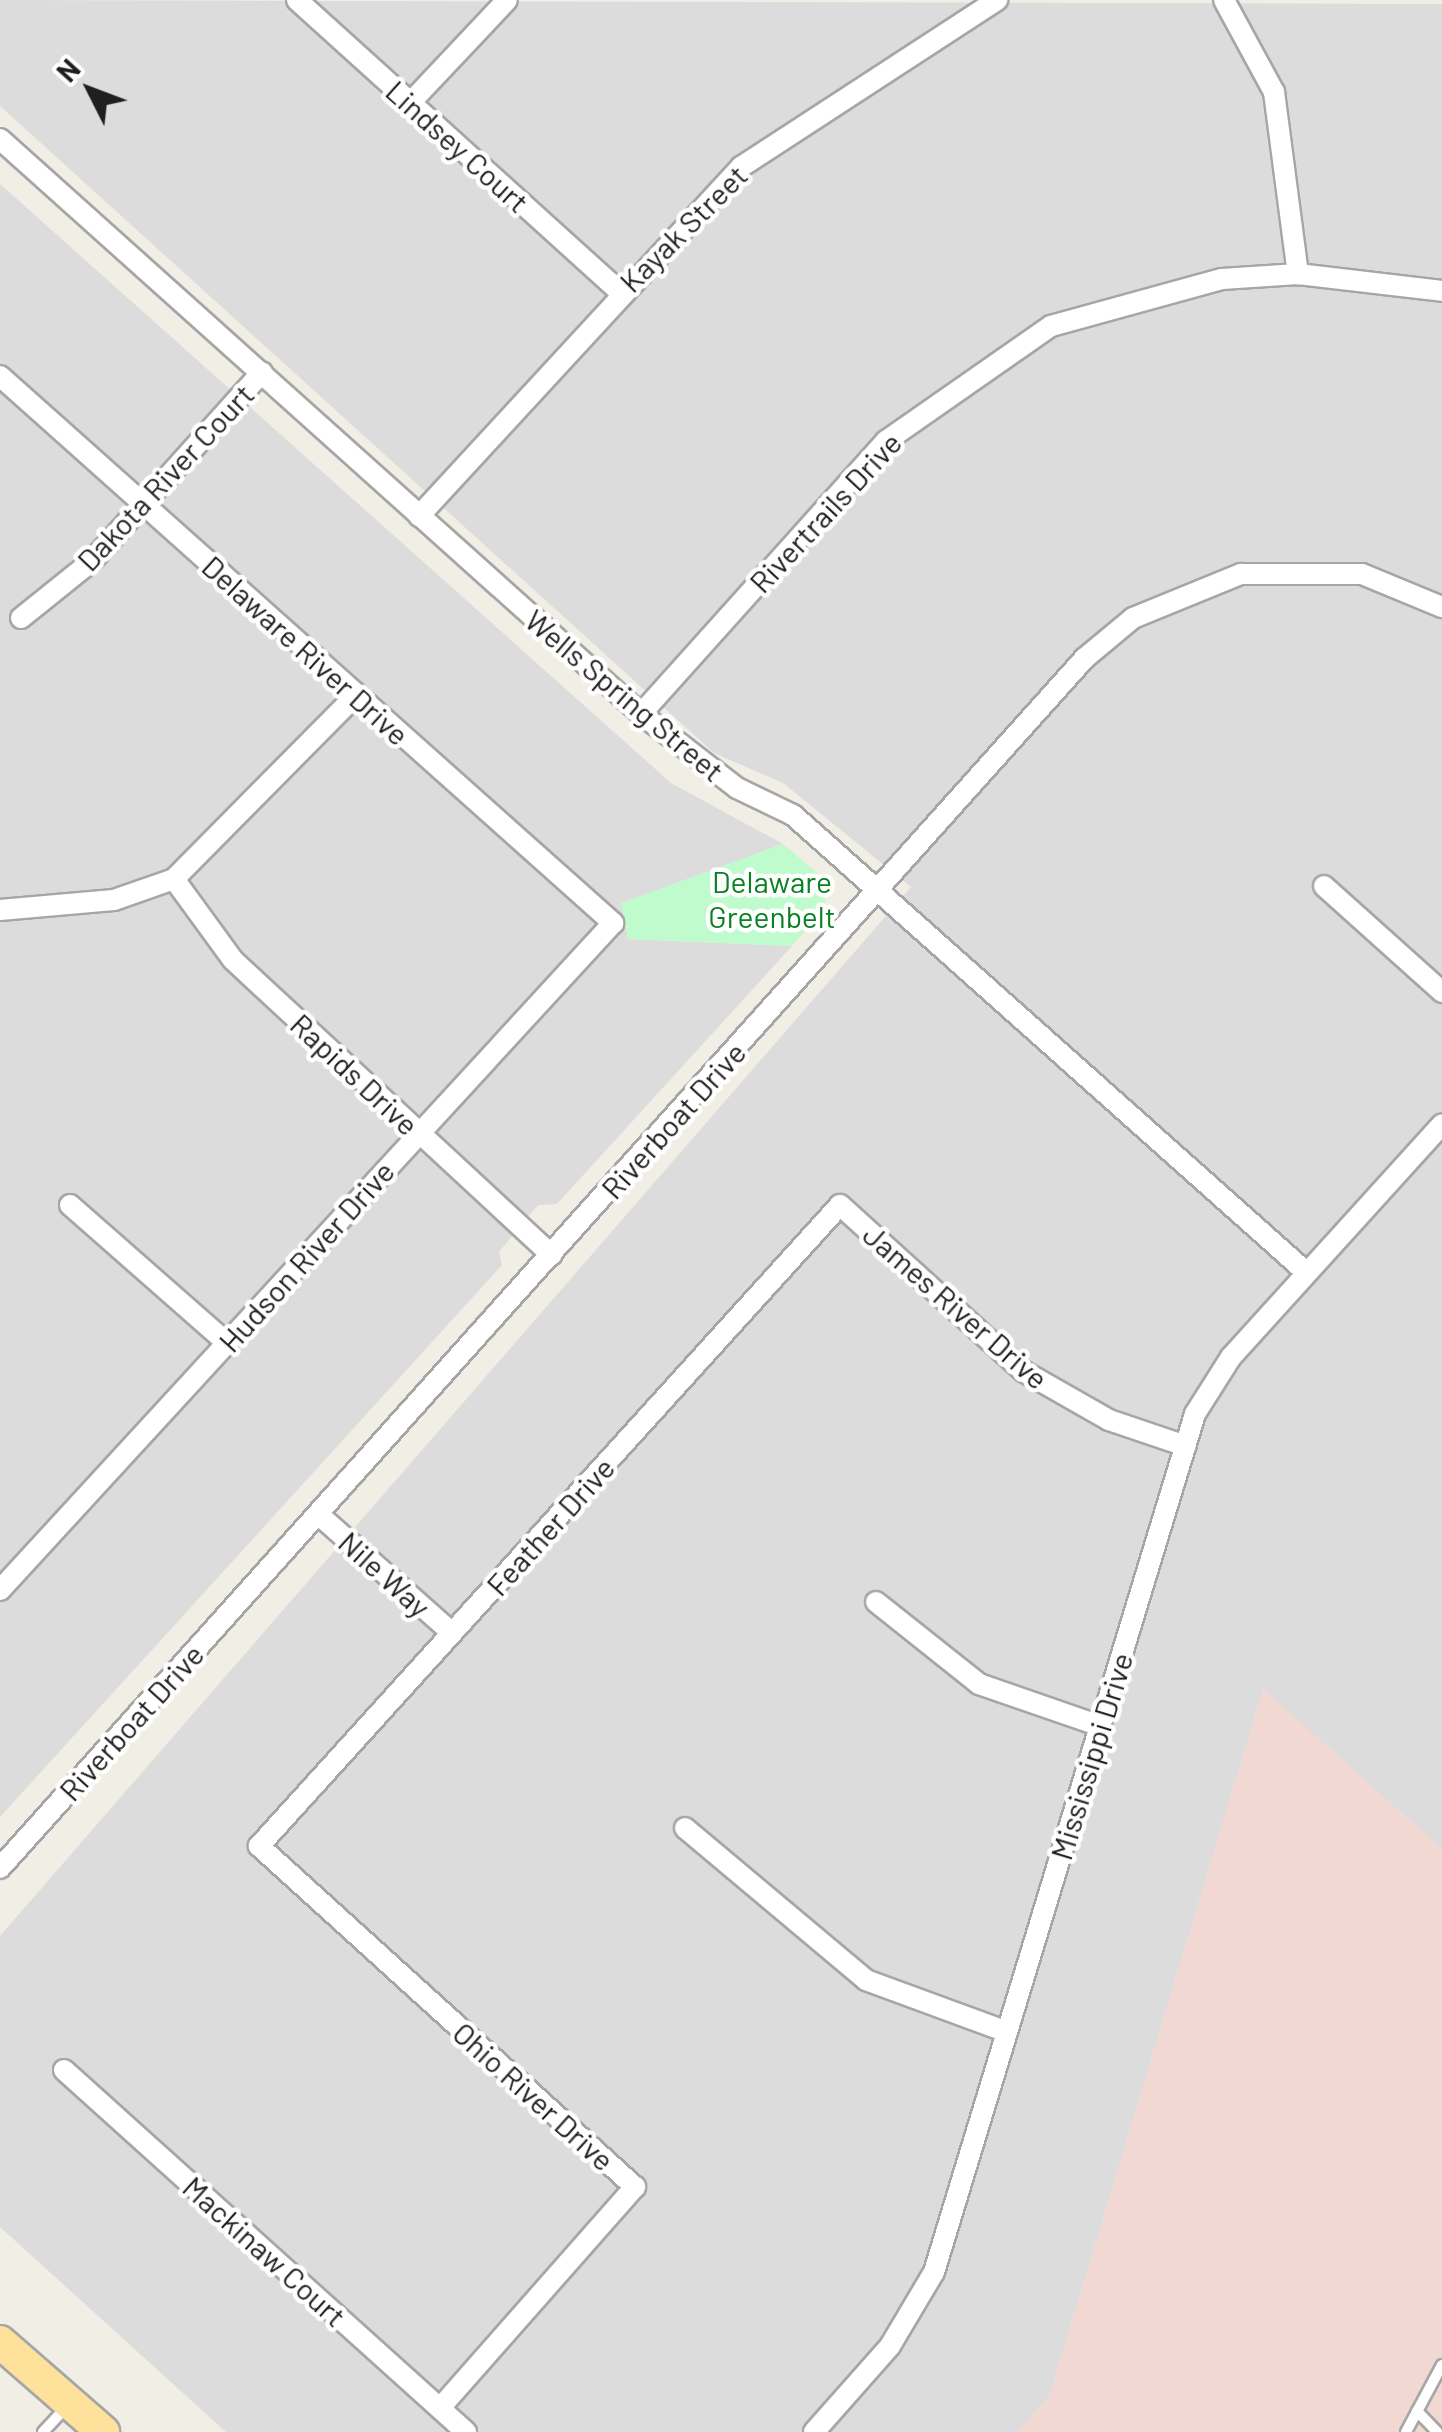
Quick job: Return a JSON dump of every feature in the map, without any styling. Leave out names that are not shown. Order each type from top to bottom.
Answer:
[{"type":"main road","points":[[0,2342],[103,2432]]},
{"type":"street","name":"Lindsey Court","points":[[297,0],[619,291]]},
{"type":"street","points":[[410,103],[507,0]]},
{"type":"street","name":"Kayak Street","points":[[419,516],[619,291],[740,167],[997,0]]},
{"type":"street","points":[[1224,0],[1274,92],[1298,274]]},
{"type":"street","name":"Wells Spring Street","points":[[0,140],[641,714],[737,788],[793,815],[1307,1273]]},
{"type":"street","name":"Rivertrails Drive","points":[[641,714],[886,441],[948,391],[1051,326],[1176,287],[1298,274],[1442,290]]},
{"type":"street","name":"Dakota River Court","points":[[21,618],[143,505],[262,372]]},
{"type":"street","name":"Delaware River Drive","points":[[0,376],[613,923]]},
{"type":"street","name":"Riverboat Drive","points":[[0,1868],[1085,658],[1184,590],[1302,568],[1362,574],[1442,607]]},
{"type":"street","points":[[0,910],[114,900],[174,878],[356,694]]},
{"type":"street","name":"Rapids Drive","points":[[174,878],[234,960],[552,1255]]},
{"type":"street","points":[[1324,886],[1442,992]]},
{"type":"street","name":"Hudson River Drive","points":[[0,1590],[613,923]]},
{"type":"street","name":"Mississippi Drive","points":[[814,2432],[918,2308],[1206,1392],[1442,1124]]},
{"type":"street","points":[[70,1205],[226,1344]]},
{"type":"street","name":"James River Drive","points":[[840,1205],[1023,1371],[1109,1420],[1186,1446]]},
{"type":"street","name":"Feather Drive","points":[[259,1846],[840,1205]]},
{"type":"street","name":"Nile Way","points":[[318,1514],[452,1633]]},
{"type":"street","points":[[876,1602],[979,1684],[1100,1726]]},
{"type":"street","points":[[685,1828],[866,1980],[1007,2032]]},
{"type":"street","name":"Ohio River Drive","points":[[259,1846],[635,2188],[440,2408]]},
{"type":"street","name":"Mackinaw Court","points":[[64,2070],[466,2432]]},
{"type":"lane","points":[[1406,2432],[1442,2365]]},
{"type":"lane","points":[[44,2432],[70,2403]]},
{"type":"lane","points":[[1418,2411],[1437,2432]]},
{"type":"shaded area","points":[[0,0],[1442,4],[1442,1849],[1263,1690],[1049,2398],[1017,2432],[226,2432],[0,2227],[0,1936],[911,887],[783,783],[714,753],[0,106]]},
{"type":"shaded area","points":[[0,184],[671,783],[783,844],[622,903],[628,939],[792,946],[557,1204],[538,1205],[499,1252],[502,1265],[0,1817]]},
{"type":"shaded area","points":[[1263,1689],[1442,1849],[1442,2432],[1017,2432],[1049,2398]]},
{"type":"green space","name":"Delaware Greenbelt","points":[[783,844],[823,878],[826,907],[792,946],[628,939],[621,903]]}]
